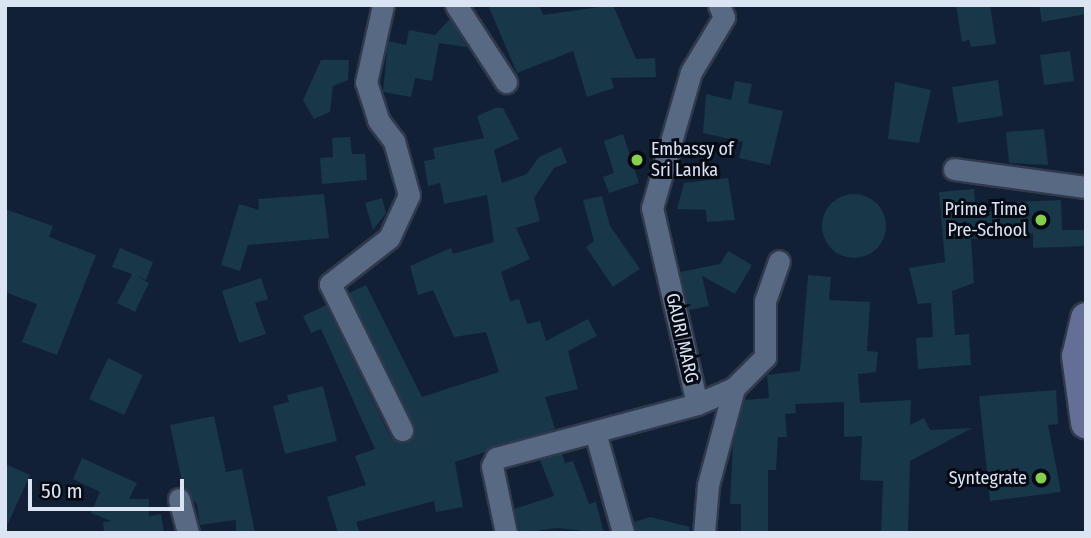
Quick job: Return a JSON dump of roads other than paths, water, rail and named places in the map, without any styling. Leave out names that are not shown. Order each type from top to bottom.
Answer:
[{"type":"street","points":[[383,5],[366,82],[378,120],[394,141],[409,195],[388,238],[330,284],[402,430]]},
{"type":"street","points":[[456,5],[506,82]]},
{"type":"street","name":"GAURI MARG","points":[[506,533],[492,466],[496,458],[697,404],[652,208],[691,72],[724,17],[719,5]]},
{"type":"street","points":[[954,169],[1086,187]]},
{"type":"street","points":[[697,404],[734,388],[765,357],[765,301],[779,261]]},
{"type":"street","points":[[1086,318],[1077,356],[1086,423]]},
{"type":"street","points":[[704,533],[708,485],[734,388]]},
{"type":"street","points":[[595,432],[623,532]]},
{"type":"street","points":[[179,499],[188,533]]},
{"type":"place","name":"Embassy of Sri Lanka","points":[[637,160]]},
{"type":"place","name":"Prime Time Pre-School","points":[[1041,220]]},
{"type":"place","name":"Syntegrate","points":[[1041,478]]}]
